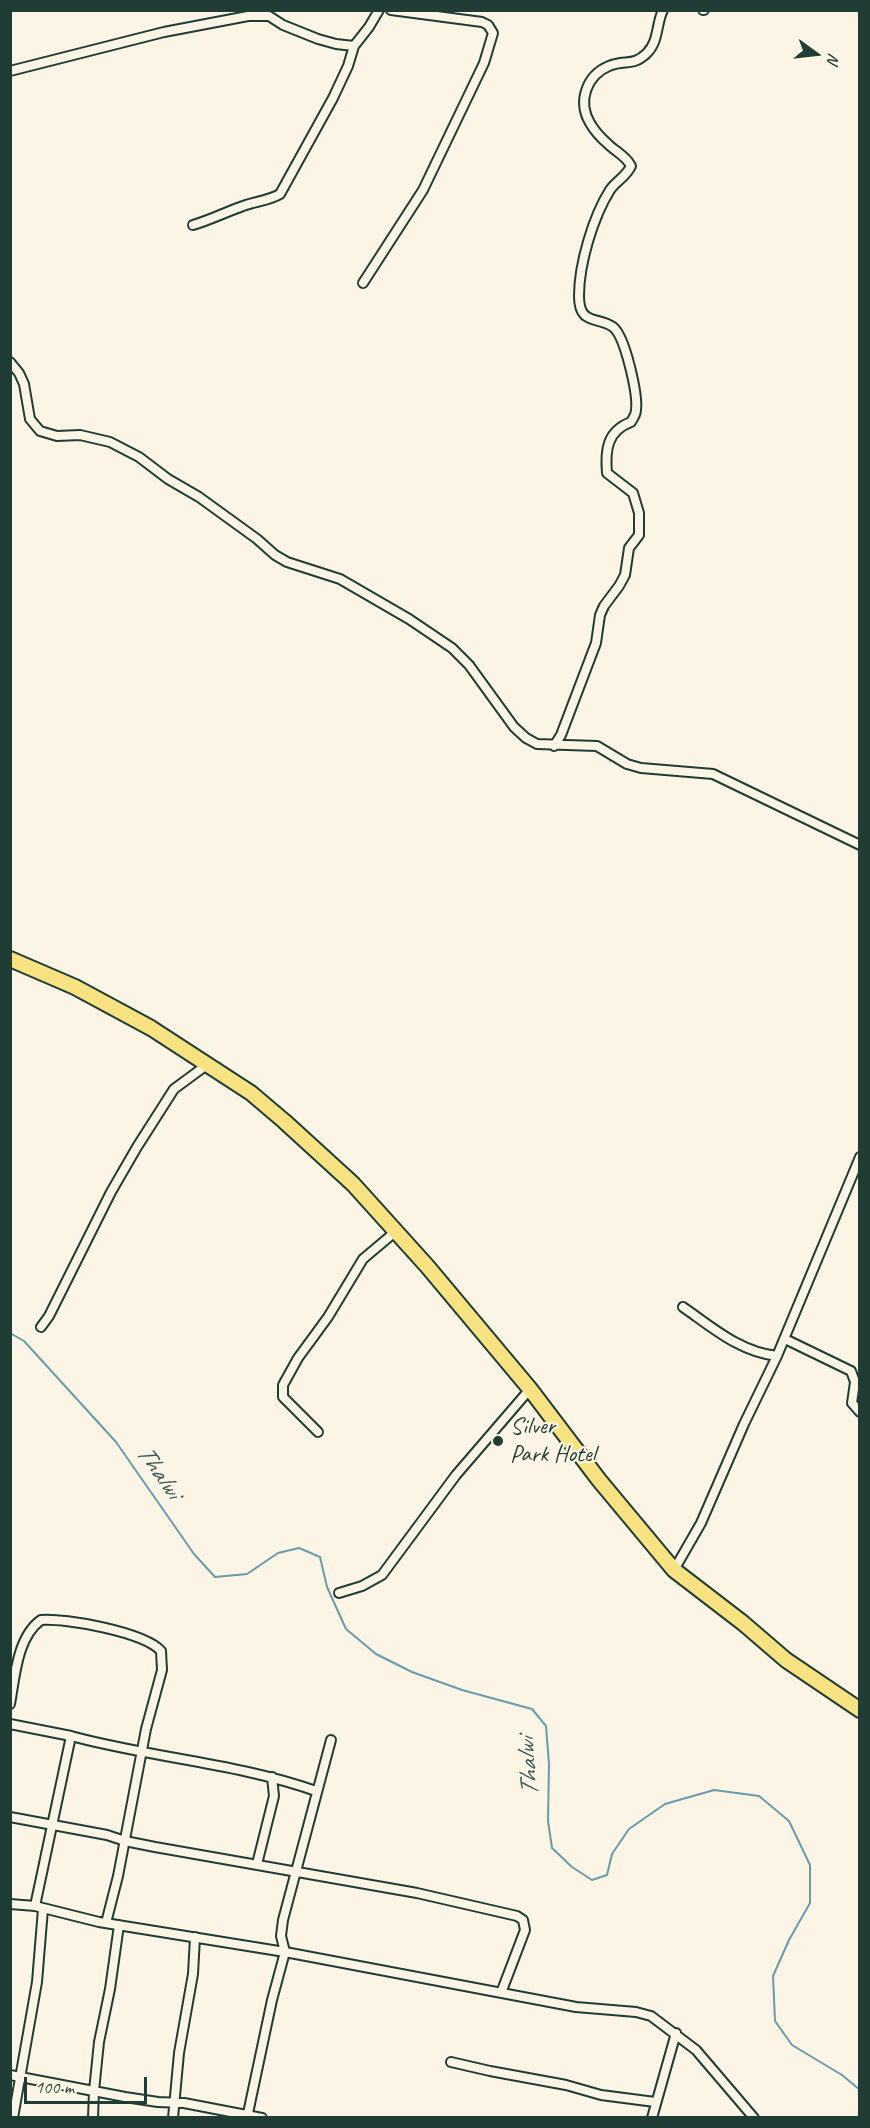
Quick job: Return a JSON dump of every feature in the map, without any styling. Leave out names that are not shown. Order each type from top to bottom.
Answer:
[{"type":"highway","points":[[10,959],[114,1006],[208,1064],[250,1093],[284,1121],[353,1184],[427,1266],[530,1389],[599,1480],[674,1570],[743,1623],[786,1660],[860,1710]]},
{"type":"street","points":[[263,16],[271,10]]},
{"type":"street","points":[[193,225],[280,194],[333,98],[348,66],[354,46],[379,10]]},
{"type":"street","points":[[363,284],[423,190],[484,63],[493,33],[482,22],[391,10]]},
{"type":"street","points":[[554,746],[561,735],[596,643],[600,615],[625,575],[629,548],[639,535],[640,525],[633,492],[607,472],[606,462],[612,435],[620,426],[631,422],[636,413],[633,378],[620,336],[613,327],[588,318],[581,309],[579,297],[586,254],[596,219],[609,192],[615,183],[627,174],[631,166],[608,145],[590,123],[584,105],[584,94],[593,78],[607,66],[634,63],[650,50],[656,40],[663,10]]},
{"type":"street","points":[[10,71],[214,21],[263,16],[268,16],[283,25],[318,39],[354,46]]},
{"type":"street","points":[[10,362],[20,373],[30,419],[40,431],[57,436],[80,435],[110,442],[139,457],[168,479],[199,498],[257,538],[275,555],[287,562],[340,579],[390,607],[452,648],[469,665],[507,719],[526,738],[537,744],[554,746],[577,744],[597,746],[627,764],[641,768],[713,774],[860,845]]},
{"type":"street","points":[[40,1327],[49,1316],[116,1184],[174,1089],[208,1064]]},
{"type":"street","points":[[674,1570],[701,1523],[744,1424],[777,1356],[860,1157]]},
{"type":"street","points":[[318,1432],[283,1397],[283,1385],[298,1358],[328,1317],[363,1259],[395,1232]]},
{"type":"street","points":[[682,1307],[745,1349],[759,1354],[777,1356]]},
{"type":"street","points":[[784,1339],[851,1371],[855,1382],[852,1403],[860,1412]]},
{"type":"street","points":[[339,1593],[362,1586],[382,1575],[456,1475],[530,1389]]},
{"type":"street","points":[[10,1704],[23,1644],[31,1629],[41,1620],[72,1620],[143,1640],[161,1650],[162,1666],[106,1923]]},
{"type":"street","points":[[10,1724],[110,1746],[236,1768],[316,1791]]},
{"type":"street","points":[[13,2118],[37,1983],[39,1908],[51,1825],[71,1736]]},
{"type":"street","points":[[247,2116],[272,2000],[285,1952],[281,1928],[331,1740]]},
{"type":"street","points":[[256,1864],[274,1796],[272,1777]]},
{"type":"street","points":[[10,1817],[107,1835],[125,1841],[417,1893],[517,1916],[523,1920],[525,1929],[501,1993]]},
{"type":"street","points":[[10,1904],[106,1923],[285,1952],[576,2007],[636,2012],[651,2016],[696,2050],[754,2118]]},
{"type":"street","points":[[93,2118],[99,2042],[112,1981],[119,1925]]},
{"type":"street","points":[[173,2118],[179,2053],[193,1974],[195,1937]]},
{"type":"street","points":[[652,2118],[676,2033]]},
{"type":"street","points":[[451,2062],[490,2072],[566,2085],[601,2095],[655,2102]]},
{"type":"street","points":[[10,2075],[262,2118]]},
{"type":"waterway","name":"Thalwi","points":[[10,1333],[24,1341],[116,1442],[194,1554],[215,1577],[247,1574],[278,1553],[299,1548],[320,1557],[327,1587],[346,1629],[376,1654],[412,1672],[462,1690],[532,1709],[546,1726],[549,1764],[548,1821],[552,1848],[572,1867],[592,1880],[607,1875],[612,1854],[629,1829],[665,1804],[714,1790],[759,1796],[789,1821],[810,1865],[810,1903],[789,1940],[773,1976],[775,2021],[792,2045],[842,2075],[860,2090]]},
{"type":"place","name":"Silver Park Hotel","points":[[498,1441]]}]
